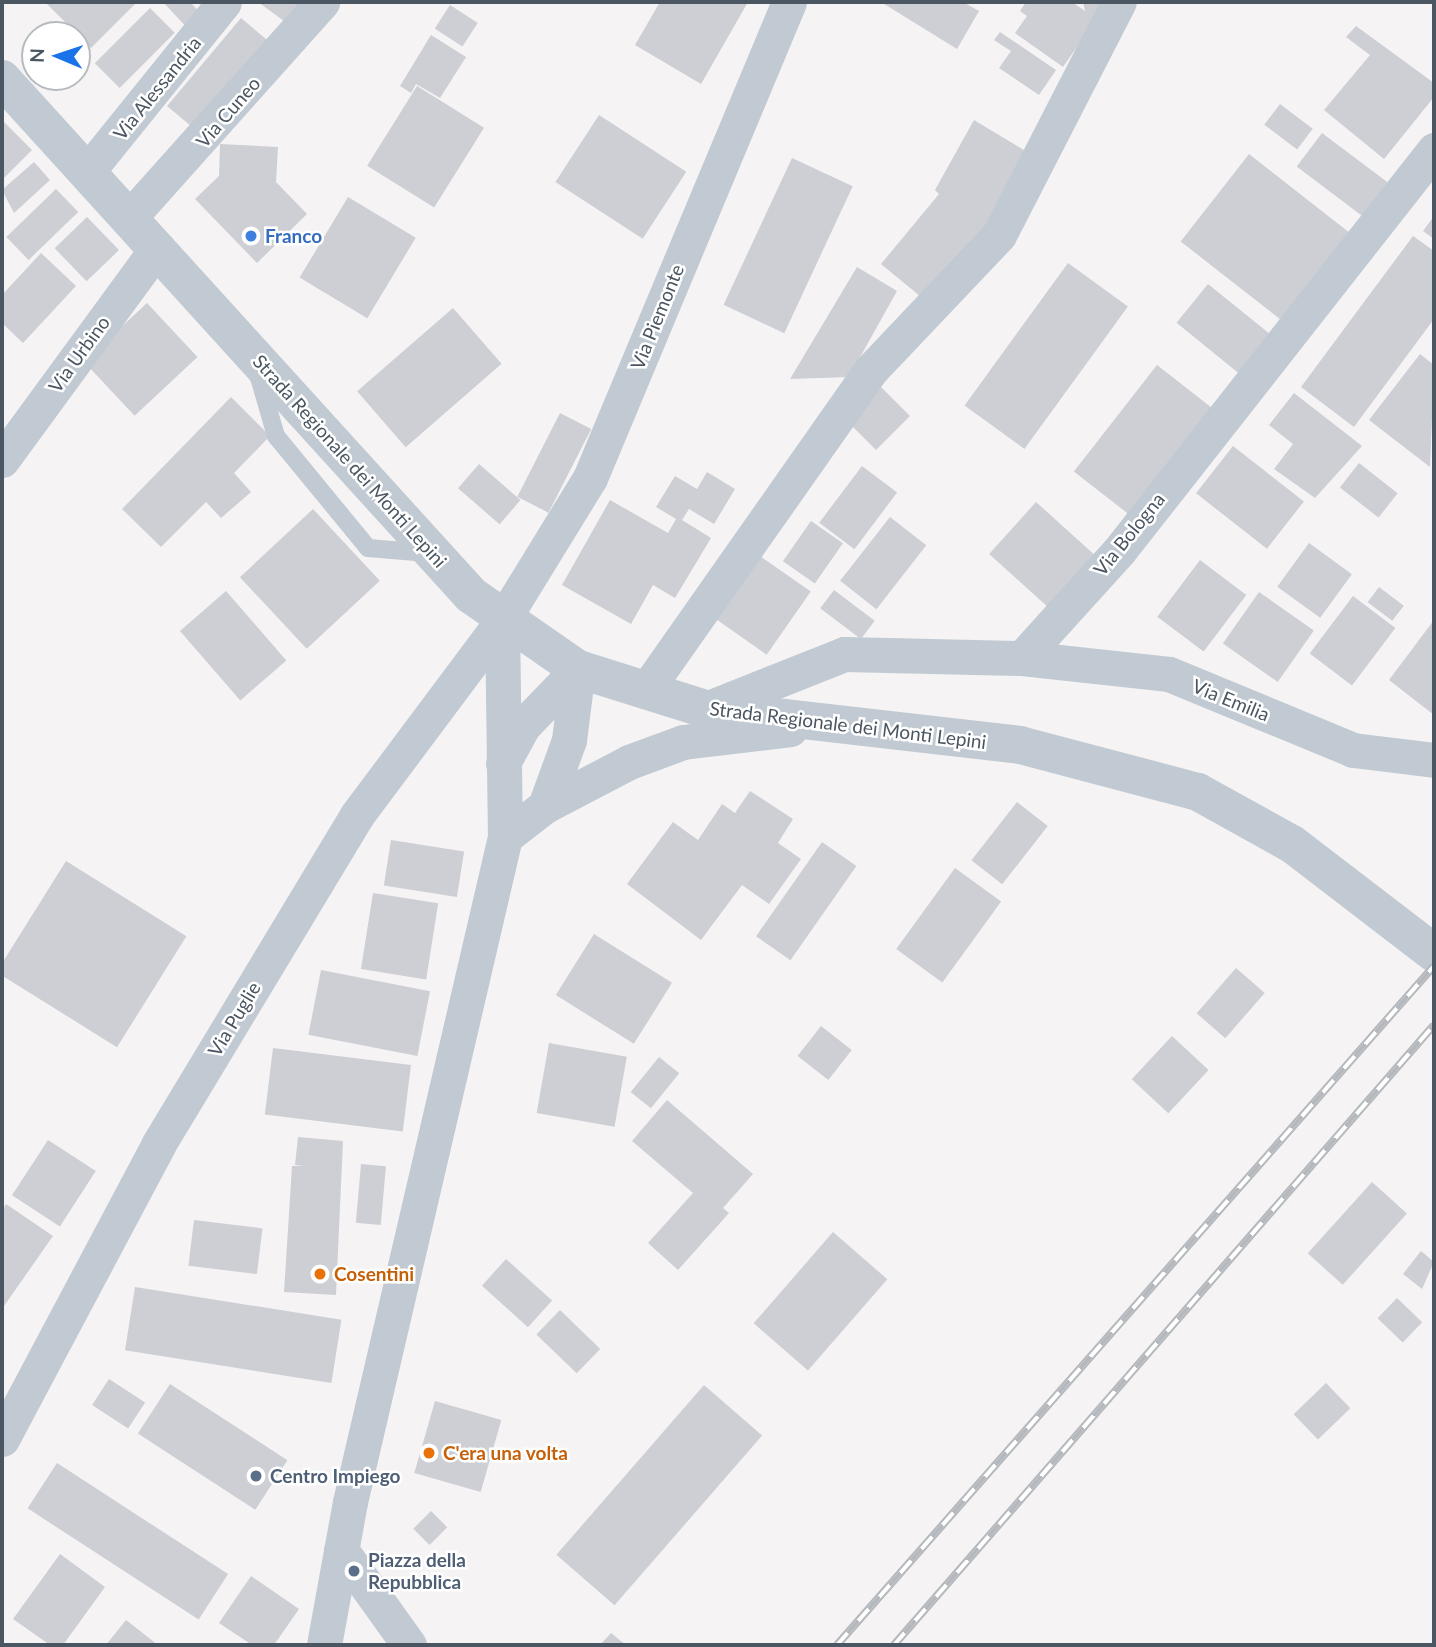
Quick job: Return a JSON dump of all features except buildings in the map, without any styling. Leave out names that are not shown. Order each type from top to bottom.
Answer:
[{"type":"street","name":"Via Alessandria","points":[[87,172],[224,2]]},
{"type":"street","name":"Via Cuneo","points":[[129,218],[322,2]]},
{"type":"street","name":"Via Piemonte","points":[[502,621],[590,478],[789,2]]},
{"type":"street","points":[[646,690],[870,371],[999,235],[1119,2]]},
{"type":"street","name":"Strada Regionale dei Monti Lepini","points":[[3,83],[251,350],[434,554],[502,621],[578,669],[706,709],[1020,745],[1198,792],[1292,844],[1381,907],[1434,953]]},
{"type":"street","name":"Via Bologna","points":[[1022,658],[1119,551],[1434,150]]},
{"type":"street","name":"Via Urbino","points":[[2,460],[157,248]]},
{"type":"street","points":[[324,1645],[350,1502],[505,837],[501,766],[502,621]]},
{"type":"street","name":"Via Puglie","points":[[2,1439],[158,1145],[357,815],[502,621]]},
{"type":"street","points":[[706,709],[844,654],[1022,658]]},
{"type":"street","name":"Via Emilia","points":[[1022,658],[1169,674],[1353,750],[1434,760]]},
{"type":"street","points":[[501,766],[523,726],[578,669]]},
{"type":"street","points":[[545,806],[569,740],[578,669]]},
{"type":"street","points":[[505,837],[545,806],[683,742],[842,726]]},
{"type":"street","points":[[341,1550],[409,1645]]},
{"type":"railway","points":[[837,1645],[1434,966]]},
{"type":"railway","points":[[894,1645],[1434,1025]]},
{"type":"place","name":"Franco","points":[[251,236]]},
{"type":"place","name":"Cosentini","points":[[320,1274]]},
{"type":"place","name":"C'era una volta","points":[[429,1453]]},
{"type":"place","name":"Centro Impiego","points":[[256,1476]]},
{"type":"place","name":"Piazza della Repubblica","points":[[354,1571]]}]
